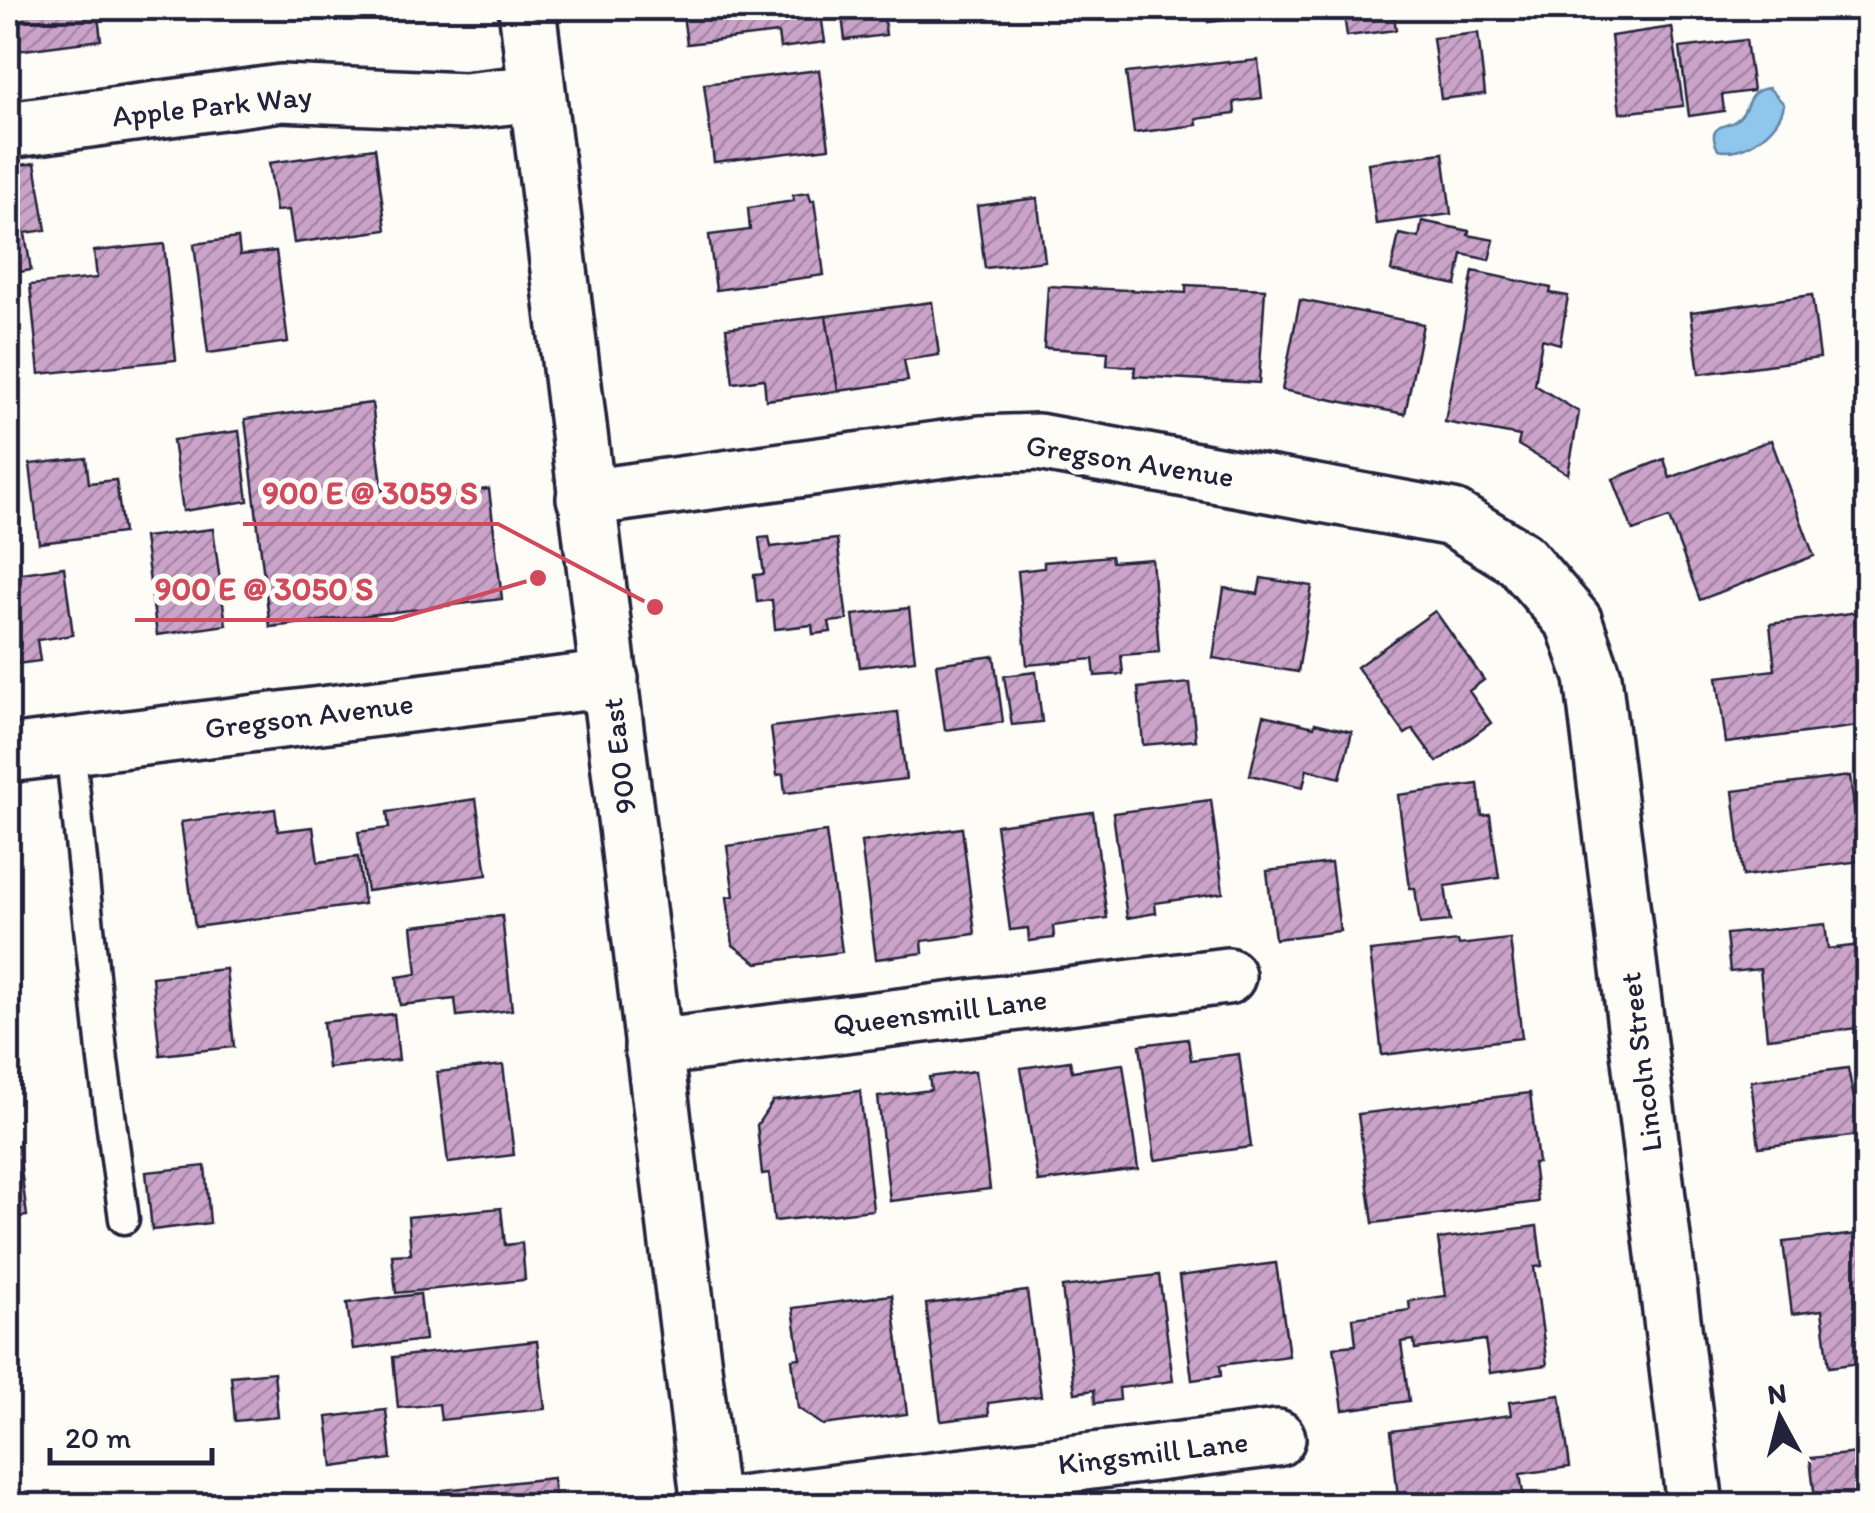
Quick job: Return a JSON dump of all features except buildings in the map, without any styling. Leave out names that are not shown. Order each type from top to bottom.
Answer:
[{"type":"street","name":"900 East","points":[[526,8],[710,1506]]},
{"type":"street","name":"Apple Park Way","points":[[8,130],[281,93],[464,101],[537,93]]},
{"type":"street","name":"Gregson Avenue","points":[[585,498],[981,444],[1038,442],[1453,518],[1520,559],[1574,622]]},
{"type":"street","name":"Lincoln Street","points":[[1574,622],[1593,678],[1601,734],[1696,1506]]},
{"type":"street","name":"Gregson Avenue","points":[[8,754],[610,678]]},
{"type":"street","name":"Queensmill Lane","points":[[653,1048],[1227,976]]},
{"type":"street","name":"Kingsmill Lane","points":[[731,1506],[1276,1438]]},
{"type":"lane","points":[[70,746],[124,1220]]},
{"type":"water","points":[[1769,88],[1784,104],[1776,123],[1749,145],[1718,150],[1716,131],[1740,117],[1755,93]]},
{"type":"place","name":"900 E @ 3050 S","points":[[538,578]]},
{"type":"place","name":"900 E @ 3059 S","points":[[655,607]]}]
